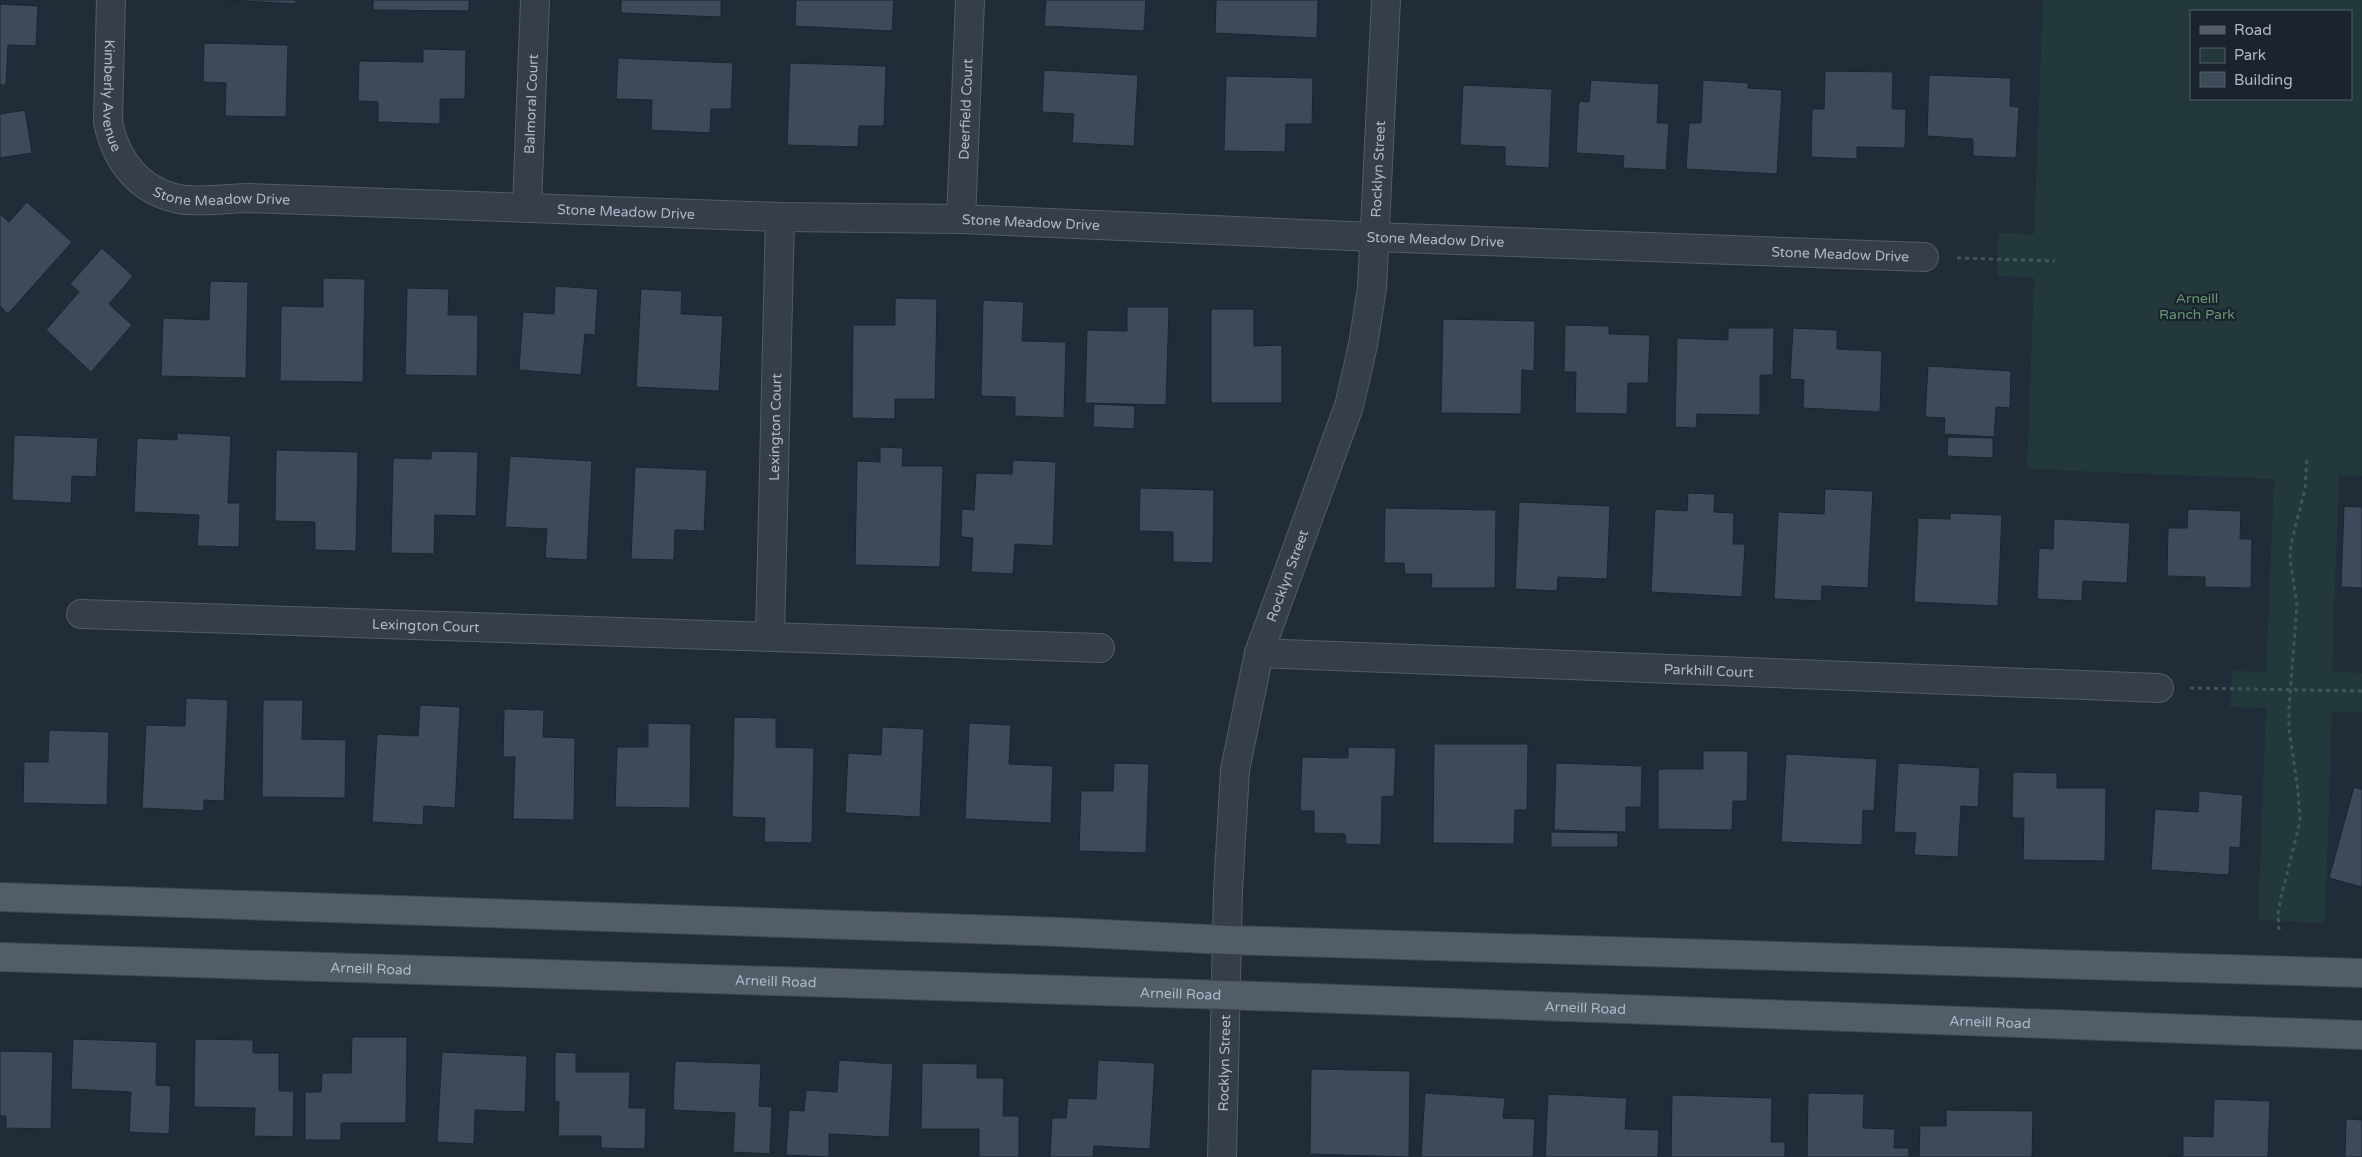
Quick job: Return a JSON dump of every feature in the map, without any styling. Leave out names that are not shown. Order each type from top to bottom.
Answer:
[{"type":"main road","points":[[0,897],[1062,932],[1228,940],[2362,973]]},
{"type":"main road","name":"Arneill Road","points":[[0,957],[1226,994],[2362,1035]]},
{"type":"street","name":"Kimberly Avenue","points":[[111,0],[108,122],[112,140],[123,164],[141,183]]},
{"type":"street","name":"Balmoral Court","points":[[528,206],[535,0]]},
{"type":"street","name":"Deerfield Court","points":[[962,219],[970,0]]},
{"type":"street","name":"Rocklyn Street","points":[[1222,1157],[1235,770],[1259,653],[1349,406],[1363,345],[1372,288],[1386,0]]},
{"type":"street","name":"Stone Meadow Drive","points":[[141,183],[156,192],[181,200],[250,198],[528,206],[780,217],[962,219],[1374,238],[1924,257]]},
{"type":"street","name":"Lexington Court","points":[[770,637],[780,217]]},
{"type":"street","name":"Lexington Court","points":[[81,614],[1100,648]]},
{"type":"street","name":"Parkhill Court","points":[[1259,653],[2159,688]]},
{"type":"path","points":[[1924,257],[2054,261]]},
{"type":"path","points":[[2279,930],[2278,912],[2300,822],[2298,790],[2289,730],[2297,606],[2291,572],[2290,551],[2305,489],[2307,457]]},
{"type":"path","points":[[2159,688],[2362,691]]},
{"type":"green space","name":"Arneill Ranch Park","points":[[2043,0],[2362,0],[2362,476],[2339,475],[2332,671],[2362,673],[2362,712],[2332,712],[2325,923],[2258,920],[2266,708],[2230,707],[2232,671],[2266,672],[2274,479],[2027,469],[2034,278],[1997,276],[1998,233],[2034,234]]},
{"type":"building","points":[[226,0],[296,0],[296,4]]},
{"type":"building","points":[[373,0],[469,0],[469,11],[373,10]]},
{"type":"building","points":[[621,0],[721,0],[721,17],[621,13]]},
{"type":"building","points":[[796,0],[894,0],[892,31],[795,26]]},
{"type":"building","points":[[1046,0],[1146,0],[1144,31],[1044,26]]},
{"type":"building","points":[[1216,0],[1318,0],[1317,38],[1215,33]]},
{"type":"building","points":[[0,4],[38,6],[36,46],[8,45],[6,85],[0,85]]},
{"type":"building","points":[[204,43],[288,45],[286,117],[225,116],[226,83],[203,82]]},
{"type":"building","points":[[423,49],[466,50],[465,99],[440,99],[440,124],[378,122],[378,102],[358,101],[359,61],[423,62]]},
{"type":"building","points":[[618,58],[733,63],[731,109],[711,109],[710,133],[651,130],[652,100],[616,99]]},
{"type":"building","points":[[790,63],[886,66],[884,126],[859,126],[858,147],[787,145]]},
{"type":"building","points":[[1044,70],[1138,75],[1134,146],[1072,143],[1074,114],[1042,112]]},
{"type":"building","points":[[1825,71],[1893,72],[1892,109],[1906,109],[1905,148],[1857,147],[1857,159],[1811,157],[1812,109],[1824,109]]},
{"type":"building","points":[[1929,75],[2011,78],[2010,106],[2019,107],[2016,158],[1973,156],[1973,139],[1927,136]]},
{"type":"building","points":[[1226,76],[1313,78],[1312,124],[1286,124],[1285,152],[1224,151]]},
{"type":"building","points":[[1591,80],[1659,84],[1657,123],[1669,123],[1666,170],[1623,168],[1624,156],[1576,153],[1579,101],[1589,102]]},
{"type":"building","points":[[1703,80],[1748,83],[1748,88],[1782,90],[1777,174],[1686,169],[1689,123],[1701,123]]},
{"type":"building","points":[[1463,85],[1552,89],[1549,168],[1505,166],[1505,147],[1460,145]]},
{"type":"building","points":[[25,110],[32,153],[0,158],[0,114]]},
{"type":"building","points":[[27,202],[72,242],[8,314],[0,306],[0,214],[9,222]]},
{"type":"building","points":[[102,248],[133,276],[109,304],[132,325],[91,372],[46,330],[79,292],[70,284]]},
{"type":"building","points":[[323,278],[365,279],[363,382],[280,381],[281,306],[323,307]]},
{"type":"building","points":[[210,281],[248,282],[246,378],[161,376],[163,318],[209,320]]},
{"type":"building","points":[[555,286],[598,289],[595,335],[585,334],[581,375],[519,370],[523,312],[554,314]]},
{"type":"building","points":[[407,288],[449,289],[448,315],[478,315],[477,376],[405,375]]},
{"type":"building","points":[[641,289],[682,291],[681,314],[723,316],[719,391],[636,387]]},
{"type":"building","points":[[895,298],[937,299],[935,399],[895,399],[895,419],[852,418],[853,325],[895,325]]},
{"type":"building","points":[[983,300],[1024,302],[1022,341],[1066,342],[1064,418],[1015,416],[1015,397],[981,396]]},
{"type":"building","points":[[1127,307],[1169,307],[1166,405],[1085,403],[1087,330],[1127,331]]},
{"type":"building","points":[[1211,309],[1254,309],[1254,346],[1282,345],[1282,403],[1211,403]]},
{"type":"building","points":[[1443,319],[1535,321],[1534,371],[1522,370],[1521,414],[1441,413]]},
{"type":"building","points":[[1565,325],[1609,326],[1609,334],[1650,335],[1648,383],[1628,383],[1627,414],[1575,413],[1576,372],[1564,372]]},
{"type":"building","points":[[1728,328],[1774,328],[1773,375],[1760,375],[1760,415],[1697,414],[1696,428],[1675,427],[1677,338],[1728,340]]},
{"type":"building","points":[[1793,328],[1837,330],[1837,349],[1882,351],[1880,412],[1803,408],[1804,380],[1790,379]]},
{"type":"building","points":[[1928,366],[2011,371],[2010,408],[1996,407],[1994,437],[1944,434],[1945,418],[1925,417]]},
{"type":"building","points":[[1094,404],[1135,406],[1134,429],[1093,427]]},
{"type":"building","points":[[177,433],[231,436],[228,503],[240,503],[239,547],[197,546],[199,515],[134,512],[137,438],[177,440]]},
{"type":"building","points":[[14,435],[98,438],[96,477],[72,476],[71,503],[12,500]]},
{"type":"building","points":[[1948,437],[1993,438],[1993,458],[1947,456]]},
{"type":"building","points":[[880,447],[903,448],[902,466],[943,466],[940,567],[855,565],[857,461],[880,462]]},
{"type":"building","points":[[276,450],[358,452],[356,551],[315,550],[315,522],[275,521]]},
{"type":"building","points":[[431,451],[478,452],[476,516],[435,515],[434,554],[391,553],[393,458],[431,459]]},
{"type":"building","points":[[510,456],[592,461],[587,560],[545,558],[547,529],[505,527]]},
{"type":"building","points":[[1013,460],[1056,462],[1053,546],[1015,544],[1013,574],[971,572],[973,538],[961,537],[962,509],[974,510],[976,473],[1012,474]]},
{"type":"building","points":[[635,467],[707,470],[704,531],[675,530],[674,560],[631,559]]},
{"type":"building","points":[[1140,488],[1214,490],[1213,563],[1173,562],[1173,532],[1139,531]]},
{"type":"building","points":[[1825,489],[1873,491],[1868,588],[1822,586],[1821,601],[1774,599],[1778,512],[1824,514]]},
{"type":"building","points":[[1688,493],[1715,494],[1714,512],[1734,513],[1733,544],[1745,544],[1742,597],[1651,592],[1655,509],[1687,511]]},
{"type":"building","points":[[1519,502],[1610,506],[1607,579],[1558,577],[1557,591],[1515,589]]},
{"type":"building","points":[[2344,506],[2362,507],[2362,588],[2341,587]]},
{"type":"building","points":[[1385,508],[1496,510],[1495,588],[1431,588],[1432,574],[1405,574],[1404,563],[1384,563]]},
{"type":"building","points":[[2188,509],[2241,511],[2240,539],[2252,539],[2251,588],[2205,587],[2205,577],[2167,576],[2168,528],[2187,528]]},
{"type":"building","points":[[1950,513],[2002,515],[1998,606],[1914,602],[1918,518],[1950,519]]},
{"type":"building","points":[[2054,519],[2130,523],[2127,583],[2083,581],[2082,601],[2037,599],[2039,548],[2053,549]]},
{"type":"building","points":[[186,698],[228,700],[224,801],[204,800],[204,811],[142,808],[146,725],[185,726]]},
{"type":"building","points":[[263,700],[303,700],[302,739],[346,740],[345,798],[262,797]]},
{"type":"building","points":[[420,705],[460,707],[455,808],[424,806],[423,825],[372,822],[377,734],[418,736]]},
{"type":"building","points":[[504,709],[544,710],[543,737],[575,738],[574,820],[513,819],[515,757],[503,757]]},
{"type":"building","points":[[734,717],[776,718],[776,747],[814,748],[812,843],[764,842],[765,818],[732,817]]},
{"type":"building","points":[[648,723],[691,724],[690,808],[615,807],[617,747],[648,747]]},
{"type":"building","points":[[969,723],[1011,725],[1009,764],[1053,766],[1051,823],[965,819]]},
{"type":"building","points":[[882,727],[924,729],[920,817],[845,813],[848,753],[881,755]]},
{"type":"building","points":[[49,730],[109,732],[107,805],[23,803],[24,762],[48,762]]},
{"type":"building","points":[[1434,744],[1528,744],[1527,810],[1515,810],[1514,844],[1433,843]]},
{"type":"building","points":[[1348,747],[1396,748],[1394,796],[1382,797],[1381,845],[1346,844],[1345,834],[1314,833],[1314,811],[1300,811],[1302,757],[1348,758]]},
{"type":"building","points":[[1703,751],[1748,751],[1747,801],[1733,801],[1732,830],[1658,829],[1658,769],[1703,769]]},
{"type":"building","points":[[1786,754],[1877,759],[1874,811],[1863,810],[1862,845],[1781,842]]},
{"type":"building","points":[[1114,763],[1149,764],[1146,853],[1079,851],[1081,791],[1113,791]]},
{"type":"building","points":[[1556,763],[1642,766],[1641,807],[1626,807],[1626,832],[1554,830]]},
{"type":"building","points":[[1898,763],[1980,768],[1978,807],[1961,806],[1958,857],[1914,855],[1916,833],[1894,832]]},
{"type":"building","points":[[2013,772],[2057,773],[2057,788],[2106,788],[2105,861],[2023,860],[2024,818],[2012,818]]},
{"type":"building","points":[[2354,787],[2362,790],[2362,887],[2329,878]]},
{"type":"building","points":[[2199,791],[2243,795],[2240,848],[2230,847],[2229,875],[2151,870],[2155,809],[2198,812]]},
{"type":"building","points":[[1551,832],[1618,833],[1618,847],[1551,847]]},
{"type":"building","points":[[352,1037],[407,1037],[406,1123],[341,1123],[341,1140],[305,1140],[305,1092],[321,1092],[322,1073],[351,1073]]},
{"type":"building","points":[[73,1039],[157,1042],[156,1085],[171,1086],[169,1134],[129,1132],[131,1092],[71,1089]]},
{"type":"building","points":[[195,1039],[253,1040],[253,1053],[279,1053],[279,1091],[294,1091],[293,1137],[254,1136],[255,1108],[194,1107]]},
{"type":"building","points":[[0,1051],[53,1052],[51,1129],[6,1128],[6,1116],[0,1116]]},
{"type":"building","points":[[442,1052],[527,1056],[525,1112],[475,1110],[474,1144],[437,1142]]},
{"type":"building","points":[[555,1052],[576,1053],[576,1072],[630,1072],[629,1108],[646,1108],[645,1149],[601,1148],[601,1136],[558,1136],[559,1102],[555,1101]]},
{"type":"building","points":[[839,1060],[893,1064],[889,1137],[829,1134],[829,1157],[786,1155],[789,1110],[804,1111],[806,1090],[837,1092]]},
{"type":"building","points":[[1098,1060],[1155,1063],[1150,1149],[1094,1146],[1093,1157],[1050,1157],[1052,1118],[1066,1118],[1068,1098],[1096,1099]]},
{"type":"building","points":[[675,1061],[761,1064],[759,1106],[772,1107],[770,1154],[733,1152],[735,1113],[673,1110]]},
{"type":"building","points":[[922,1063],[977,1064],[977,1078],[1004,1078],[1003,1116],[1019,1116],[1019,1157],[979,1157],[979,1129],[921,1129]]},
{"type":"building","points":[[1311,1069],[1410,1071],[1409,1157],[1310,1154]]},
{"type":"building","points":[[1425,1093],[1505,1098],[1503,1118],[1535,1119],[1533,1157],[1421,1157]]},
{"type":"building","points":[[1808,1093],[1864,1094],[1863,1128],[1895,1129],[1894,1148],[1909,1148],[1909,1157],[1807,1157]]},
{"type":"building","points":[[1548,1094],[1627,1098],[1625,1129],[1659,1130],[1658,1157],[1545,1157]]},
{"type":"building","points":[[1672,1095],[1772,1098],[1771,1142],[1785,1142],[1785,1157],[1671,1157]]},
{"type":"building","points":[[2214,1099],[2270,1101],[2268,1157],[2167,1157],[2183,1156],[2183,1136],[2213,1137]]},
{"type":"building","points":[[1946,1110],[2033,1111],[2032,1157],[1919,1157],[1920,1126],[1946,1126]]},
{"type":"building","points":[[2346,1119],[2362,1120],[2362,1157],[2345,1157]]}]
